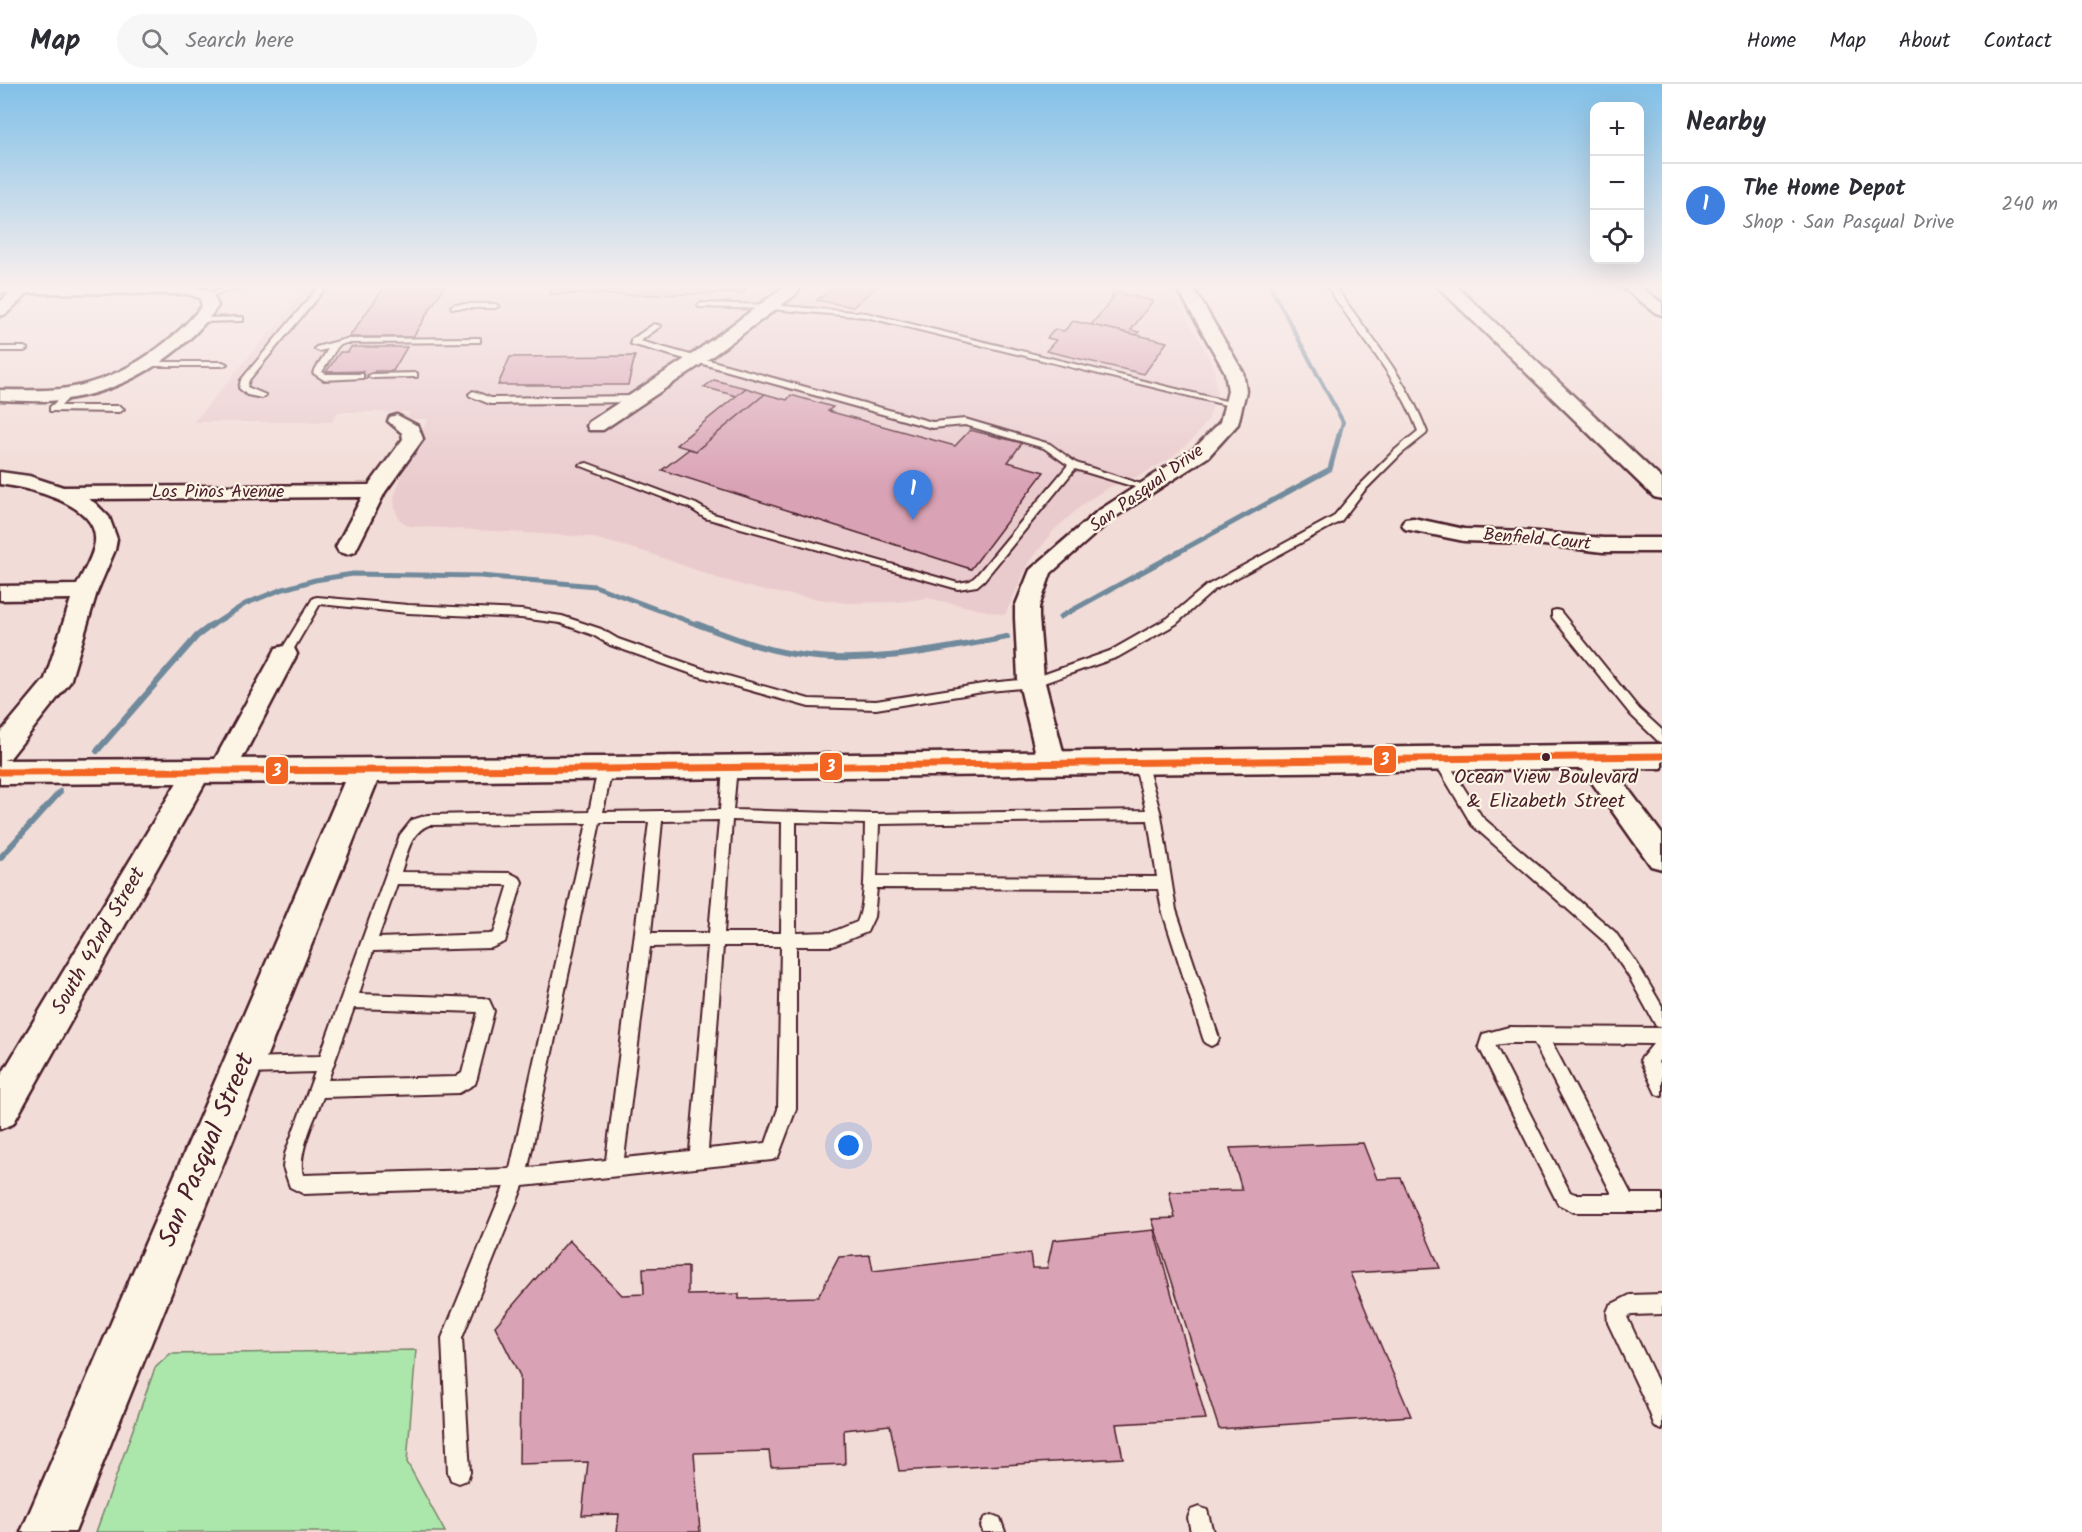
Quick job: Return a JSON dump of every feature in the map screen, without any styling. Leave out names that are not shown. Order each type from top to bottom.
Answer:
[{"type":"main road","points":[[1515,352],[1662,492]]},
{"type":"main road","points":[[0,772],[605,769],[1662,756]]},
{"type":"main road","name":"San Pasqual Street","points":[[48,1532],[366,769]]},
{"type":"street","points":[[0,394],[69,393],[113,380],[165,352]]},
{"type":"street","points":[[596,426],[708,352]]},
{"type":"street","name":"San Pasqual Drive","points":[[1052,763],[1032,683],[1027,607],[1041,570],[1105,515],[1145,487],[1201,453],[1229,424],[1237,392],[1234,372],[1222,352]]},
{"type":"street","points":[[346,546],[375,491],[413,439],[411,430],[397,421]]},
{"type":"street","points":[[0,478],[29,482],[61,493],[88,507],[98,517],[106,539],[104,550],[85,592],[57,682],[0,752]]},
{"type":"street","name":"Los Pinos Avenue","points":[[61,493],[375,491]]},
{"type":"street","name":"Benfield Court","points":[[1413,524],[1464,535],[1527,537],[1603,545],[1662,545]]},
{"type":"street","points":[[0,593],[85,592]]},
{"type":"street","points":[[210,771],[285,654]]},
{"type":"street","points":[[1589,757],[1662,857]]},
{"type":"street","name":"South 42nd Street","points":[[0,1111],[210,771]]},
{"type":"lane","points":[[262,395],[250,393],[243,388],[245,380],[269,352]]},
{"type":"lane","points":[[330,352],[317,373],[324,377],[360,376]]},
{"type":"lane","points":[[669,352],[932,425],[965,422],[1047,446],[1072,465],[1145,487]]},
{"type":"lane","points":[[1017,352],[1234,404]]},
{"type":"lane","points":[[285,654],[317,600],[408,609],[521,614],[562,620],[597,632],[614,642],[699,672],[808,703],[876,705],[989,687],[1032,683],[1114,654],[1172,621],[1210,588],[1337,519],[1361,489],[1423,432],[1414,408],[1377,352]]},
{"type":"lane","points":[[145,364],[223,364]]},
{"type":"lane","points":[[372,376],[414,375]]},
{"type":"lane","points":[[69,393],[52,409],[120,409]]},
{"type":"lane","points":[[473,394],[490,400],[636,399]]},
{"type":"lane","points":[[584,465],[693,506],[709,516],[958,586],[973,584],[980,579],[1072,465]]},
{"type":"lane","points":[[1556,614],[1635,712],[1662,738]]},
{"type":"lane","points":[[1438,759],[1477,821],[1610,937],[1633,970],[1662,1021]]},
{"type":"lane","points":[[1140,762],[1154,815],[1169,910],[1211,1038]]},
{"type":"lane","points":[[698,1158],[730,767]]},
{"type":"lane","points":[[459,1472],[452,1338],[517,1178],[605,769]]},
{"type":"lane","points":[[789,817],[787,1109],[772,1151],[517,1178],[304,1185],[297,1181],[292,1167],[317,1089],[407,835],[417,824],[428,820],[726,815],[872,819],[1154,815]]},
{"type":"lane","points":[[614,1168],[656,817]]},
{"type":"lane","points":[[643,940],[834,939],[862,927],[867,917],[872,819]]},
{"type":"lane","points":[[368,945],[491,941],[500,937],[515,882],[510,879],[392,878]]},
{"type":"lane","points":[[870,882],[1165,883]]},
{"type":"lane","points":[[317,1089],[459,1086],[469,1078],[486,1011],[483,1005],[348,1001]]},
{"type":"lane","points":[[1662,1036],[1509,1035],[1489,1039],[1487,1046],[1564,1198],[1574,1203],[1662,1203]]},
{"type":"lane","points":[[1539,1035],[1626,1203]]},
{"type":"lane","points":[[1662,1046],[1648,1060],[1662,1088]]},
{"type":"lane","points":[[242,1066],[326,1064]]},
{"type":"lane","points":[[1660,1409],[1618,1323],[1617,1312],[1630,1305],[1662,1304]]},
{"type":"shaded area","points":[[253,352],[1206,352],[1214,369],[1217,392],[1209,418],[1195,437],[1171,458],[1141,475],[1110,487],[1087,501],[1055,529],[1029,563],[1005,615],[927,598],[899,602],[846,603],[765,591],[720,579],[649,553],[590,537],[408,526],[399,519],[394,497],[405,467],[428,419],[407,419],[410,412],[338,412],[332,422],[194,422]]},
{"type":"green space","points":[[416,1350],[407,1462],[445,1532],[96,1532],[155,1368],[170,1354]]},
{"type":"building","points":[[340,352],[404,352],[393,371],[375,371],[371,378],[358,379],[363,371],[326,372]]},
{"type":"building","points":[[1048,352],[1160,352],[1144,374]]},
{"type":"building","points":[[635,356],[628,385],[498,385],[510,357]]},
{"type":"building","points":[[714,380],[746,388],[736,396],[704,387]]},
{"type":"building","points":[[746,388],[765,394],[696,451],[676,445]]},
{"type":"building","points":[[765,394],[787,400],[791,395],[833,407],[828,411],[955,446],[970,430],[1022,443],[1008,462],[1044,472],[971,569],[662,470],[689,449],[696,451]]},
{"type":"building","points":[[1363,1143],[1377,1179],[1401,1178],[1440,1268],[1350,1273],[1411,1416],[1219,1429],[1152,1219],[1175,1218],[1169,1192],[1242,1190],[1230,1148]]},
{"type":"building","points":[[1154,1230],[1206,1419],[1116,1424],[1123,1458],[899,1471],[890,1425],[844,1430],[845,1464],[771,1467],[769,1451],[694,1453],[700,1532],[617,1532],[619,1514],[582,1515],[588,1462],[519,1464],[520,1376],[495,1326],[569,1240],[622,1295],[644,1294],[643,1268],[688,1267],[688,1295],[739,1294],[739,1299],[818,1297],[839,1257],[870,1255],[873,1271],[1030,1253],[1032,1268],[1047,1268],[1053,1240]]},
{"type":"waterway","points":[[1305,352],[1343,422],[1339,436]]},
{"type":"waterway","points":[[1060,617],[1330,469],[1339,435]]},
{"type":"waterway","points":[[211,626],[245,604],[280,590],[315,580],[353,574],[481,576],[595,586],[701,626]]},
{"type":"waterway","points":[[97,751],[197,636],[213,624]]},
{"type":"waterway","points":[[697,624],[769,649],[820,657],[900,655],[1007,637]]},
{"type":"waterway","points":[[0,858],[60,792]]},
{"type":"transit line","name":"3","points":[[0,772],[605,769],[1662,756]]},
{"type":"place","name":"The Home Depot","points":[[913,520]]},
{"type":"place","name":"Ocean View Boulevard & Elizabeth Street","points":[[1546,757]]}]
